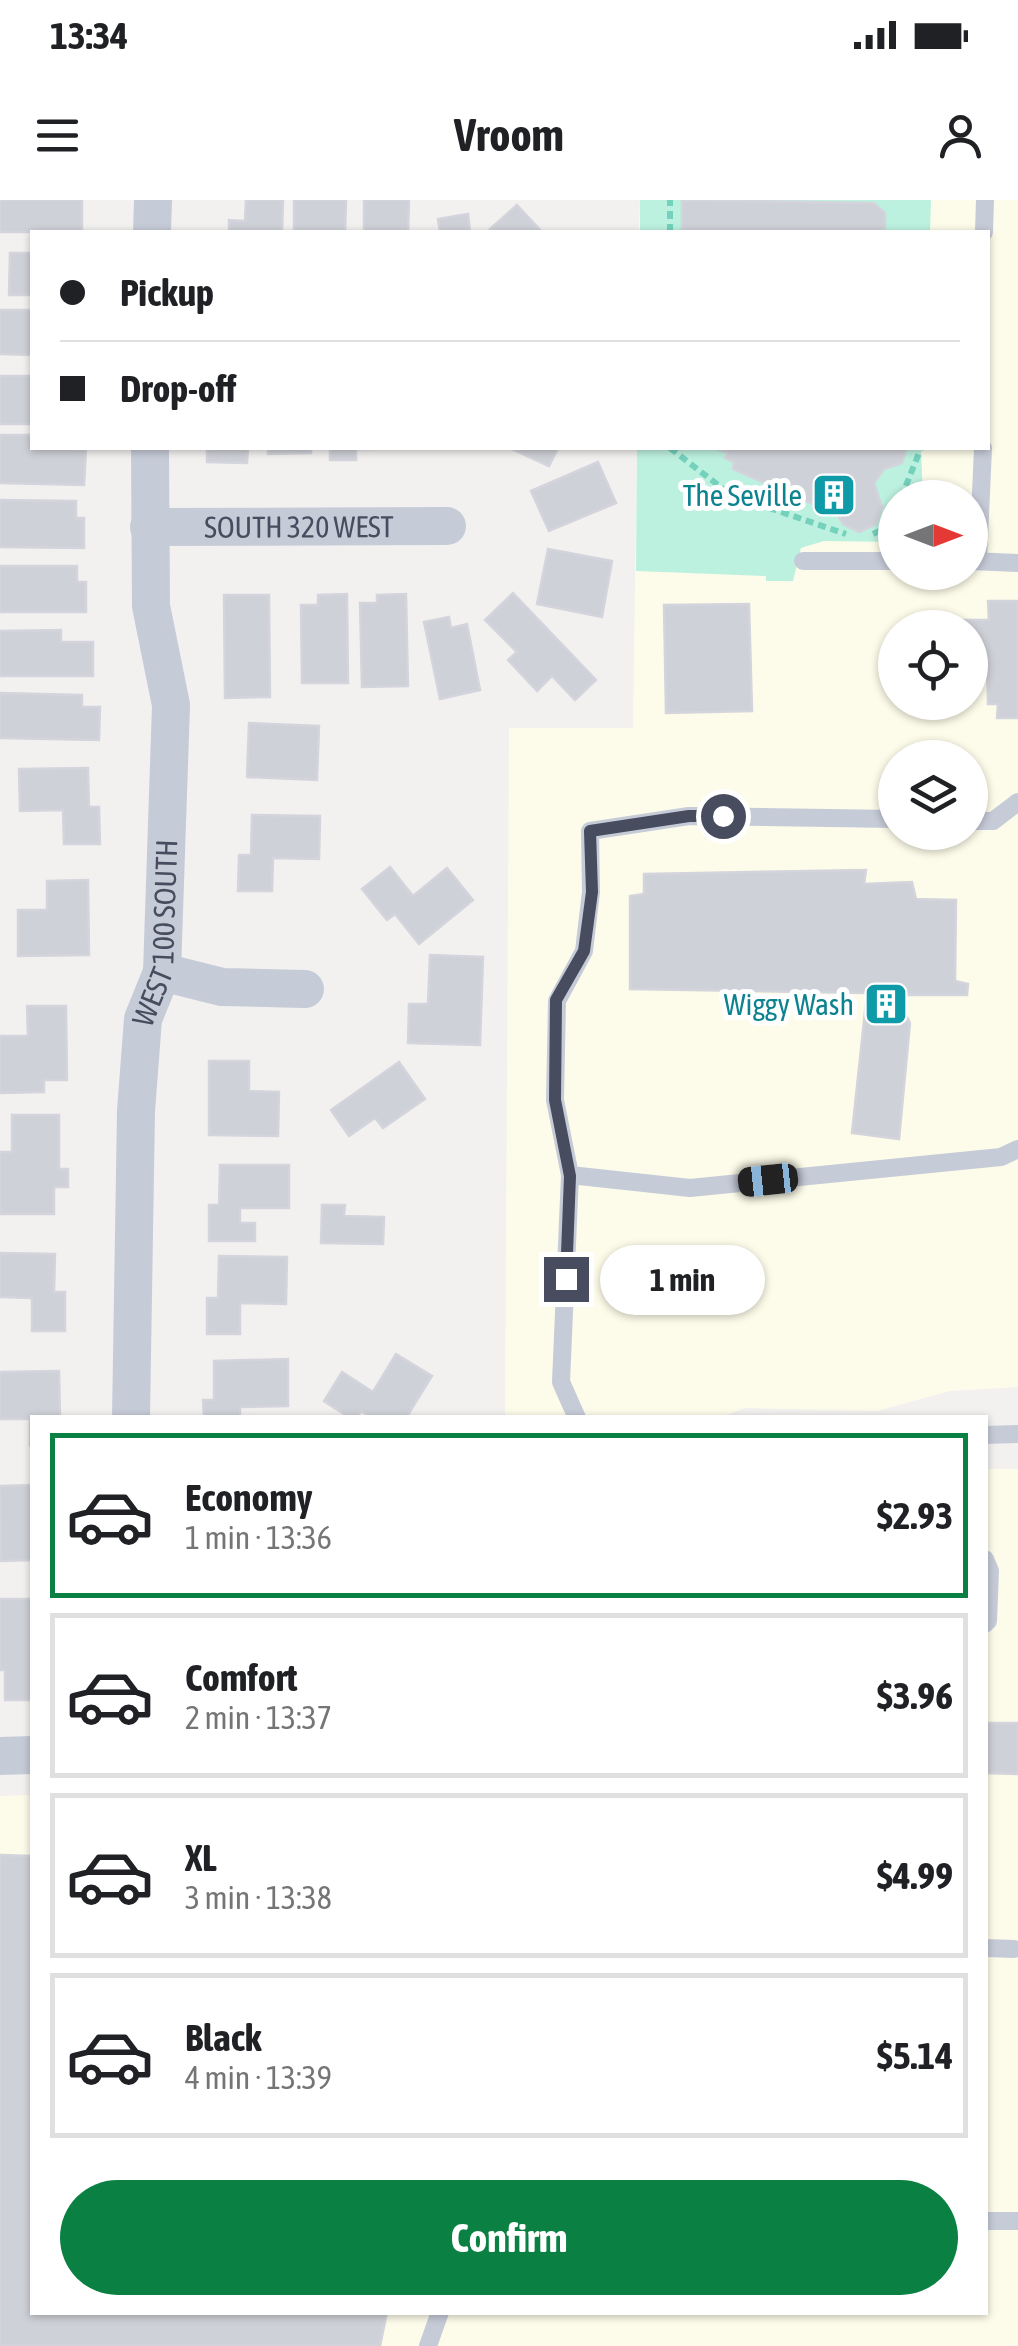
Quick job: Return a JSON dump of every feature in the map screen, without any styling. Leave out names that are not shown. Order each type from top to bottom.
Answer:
[{"type":"street","points":[[152,230],[153,200]]},
{"type":"street","name":"WEST 100 SOUTH","points":[[131,1415],[136,1111],[143,1019],[162,972],[171,704],[151,606],[150,450]]},
{"type":"street","name":"SOUTH 320 WEST","points":[[149,527],[447,526]]},
{"type":"street","points":[[162,972],[222,987],[305,989]]},
{"type":"street","points":[[0,1756],[30,1755]]},
{"type":"lane","points":[[984,200],[984,230]]},
{"type":"lane","points":[[980,480],[983,450]]},
{"type":"lane","points":[[803,562],[878,562]]},
{"type":"lane","points":[[988,563],[1018,564]]},
{"type":"lane","points":[[988,821],[1018,802]]},
{"type":"lane","points":[[576,1415],[561,1382],[570,1176],[555,1100],[556,1000],[584,951],[592,892],[590,831],[689,816],[878,820]]},
{"type":"lane","points":[[570,1176],[690,1188],[1001,1158],[1018,1149]]},
{"type":"lane","points":[[988,1435],[1018,1434]]},
{"type":"lane","points":[[988,1566],[988,1621]]},
{"type":"lane","points":[[988,1948],[1014,1949]]},
{"type":"lane","points":[[988,2220],[1018,2221]]},
{"type":"lane","points":[[428,2346],[439,2315]]},
{"type":"path","points":[[670,200],[670,230]]},
{"type":"path","points":[[673,450],[731,496],[850,535],[878,532]]},
{"type":"path","points":[[907,480],[919,450]]},
{"type":"shaded area","points":[[640,200],[1018,200],[1018,1387],[950,1391],[877,1411],[745,1408],[725,1415],[505,1415],[509,728],[633,728],[637,450],[990,450],[990,230],[639,230]]},
{"type":"shaded area","points":[[988,1469],[1018,1469],[1018,2346],[0,2346],[0,1796],[30,1795],[30,2315],[988,2315]]},
{"type":"green space","points":[[640,200],[931,200],[930,230],[640,230]]},
{"type":"green space","points":[[637,450],[921,450],[922,480],[878,480],[878,542],[824,541],[801,548],[793,581],[766,581],[766,576],[636,571]]},
{"type":"building","points":[[0,200],[82,200],[82,230],[0,232]]},
{"type":"building","points":[[246,200],[283,200],[282,230],[229,230],[229,220],[245,221]]},
{"type":"building","points":[[294,200],[346,200],[345,230],[294,230]]},
{"type":"building","points":[[364,200],[409,200],[408,230],[364,230]]},
{"type":"building","points":[[682,200],[874,203],[885,213],[884,230],[682,230]]},
{"type":"building","points":[[517,205],[540,230],[491,230]]},
{"type":"building","points":[[468,214],[470,230],[440,230],[438,219]]},
{"type":"building","points":[[10,253],[30,253],[30,295],[9,295]]},
{"type":"building","points":[[0,310],[30,310],[30,355],[0,354]]},
{"type":"building","points":[[0,376],[30,376],[30,424],[0,424]]},
{"type":"building","points":[[0,435],[30,435],[30,450],[86,450],[84,485],[0,483]]},
{"type":"building","points":[[207,450],[248,450],[247,463],[207,462]]},
{"type":"building","points":[[268,450],[311,450],[311,453],[268,454]]},
{"type":"building","points":[[330,450],[356,450],[356,460],[330,460]]},
{"type":"building","points":[[514,450],[557,450],[549,466]]},
{"type":"building","name":"The Seville","points":[[720,450],[906,450],[902,463],[884,469],[874,483],[878,518],[876,524],[859,532],[843,524],[838,515],[733,469],[734,462],[725,458],[728,453]]},
{"type":"building","points":[[598,462],[616,503],[549,531],[531,491]]},
{"type":"building","points":[[0,500],[76,501],[76,518],[84,518],[84,548],[0,547]]},
{"type":"building","points":[[548,549],[612,561],[602,617],[537,604]]},
{"type":"building","points":[[0,566],[77,566],[77,582],[86,582],[86,612],[0,612]]},
{"type":"building","points":[[513,593],[596,680],[575,700],[552,676],[537,691],[508,660],[517,652],[485,620]]},
{"type":"building","points":[[347,594],[348,683],[302,683],[301,605],[318,605],[318,595]]},
{"type":"building","points":[[406,594],[408,686],[362,687],[360,603],[377,603],[377,595]]},
{"type":"building","points":[[224,595],[269,595],[270,697],[225,698]]},
{"type":"building","points":[[988,601],[1018,601],[1018,718],[997,718],[998,704],[988,704]]},
{"type":"building","points":[[749,604],[752,711],[666,713],[664,605]]},
{"type":"building","points":[[449,617],[451,628],[467,624],[480,690],[440,699],[424,622]]},
{"type":"building","points":[[61,630],[61,642],[93,642],[93,676],[0,676],[0,631]]},
{"type":"building","points":[[0,693],[82,695],[82,707],[100,707],[99,740],[0,738]]},
{"type":"building","points":[[249,723],[319,726],[317,780],[247,777]]},
{"type":"building","points":[[88,768],[89,807],[99,807],[100,844],[64,844],[63,810],[20,811],[19,769]]},
{"type":"building","points":[[252,815],[320,816],[319,859],[273,858],[272,891],[238,891],[239,855],[251,855]]},
{"type":"building","points":[[390,867],[413,896],[447,868],[473,900],[419,944],[395,914],[387,920],[362,889]]},
{"type":"building","name":"Wiggy Wash","points":[[866,870],[864,884],[912,882],[916,899],[956,900],[955,981],[968,984],[967,995],[906,995],[905,1013],[910,1023],[899,1139],[852,1133],[867,993],[630,989],[630,896],[644,894],[644,874]]},
{"type":"building","points":[[88,880],[89,955],[18,956],[18,910],[47,910],[47,881]]},
{"type":"building","points":[[430,955],[483,957],[480,1045],[408,1043],[409,1004],[428,1004]]},
{"type":"building","points":[[27,1006],[66,1006],[67,1080],[44,1080],[44,1092],[0,1093],[0,1036],[28,1036]]},
{"type":"building","points":[[209,1061],[249,1061],[249,1091],[279,1092],[278,1136],[209,1135]]},
{"type":"building","points":[[399,1062],[425,1099],[383,1128],[375,1118],[349,1136],[331,1110]]},
{"type":"building","points":[[12,1115],[59,1115],[59,1169],[68,1169],[68,1187],[54,1187],[54,1214],[0,1214],[0,1152],[12,1152]]},
{"type":"building","points":[[220,1165],[289,1165],[289,1208],[240,1208],[240,1223],[255,1223],[255,1241],[209,1241],[209,1205],[219,1205]]},
{"type":"building","points":[[322,1205],[345,1205],[344,1216],[384,1217],[383,1244],[321,1243]]},
{"type":"building","points":[[0,1253],[55,1254],[54,1292],[65,1292],[65,1331],[32,1331],[32,1298],[0,1297]]},
{"type":"building","points":[[219,1256],[287,1257],[286,1304],[240,1303],[240,1334],[207,1334],[207,1298],[218,1298]]},
{"type":"building","points":[[396,1354],[432,1376],[408,1415],[367,1415],[361,1411],[359,1415],[345,1415],[324,1401],[342,1372],[373,1392]]},
{"type":"building","points":[[288,1359],[288,1406],[240,1407],[240,1415],[204,1415],[203,1400],[214,1400],[214,1361]]},
{"type":"building","points":[[59,1371],[60,1415],[0,1419],[0,1372]]},
{"type":"building","points":[[30,1485],[30,1560],[1,1561],[0,1486]]},
{"type":"building","points":[[0,1599],[30,1599],[30,1700],[5,1700],[5,1670],[0,1670]]},
{"type":"building","points":[[988,1723],[1018,1723],[1018,1774],[988,1773]]},
{"type":"building","points":[[0,1855],[30,1856],[30,2315],[386,2315],[380,2346],[0,2346]]},
{"type":"place","name":"The Seville","points":[[834,495]]},
{"type":"place","name":"Wiggy Wash","points":[[886,1004]]},
{"type":"route","points":[[566,1279],[570,1176],[555,1100],[556,1000],[584,951],[592,892],[590,831],[689,816],[723,816]]}]
